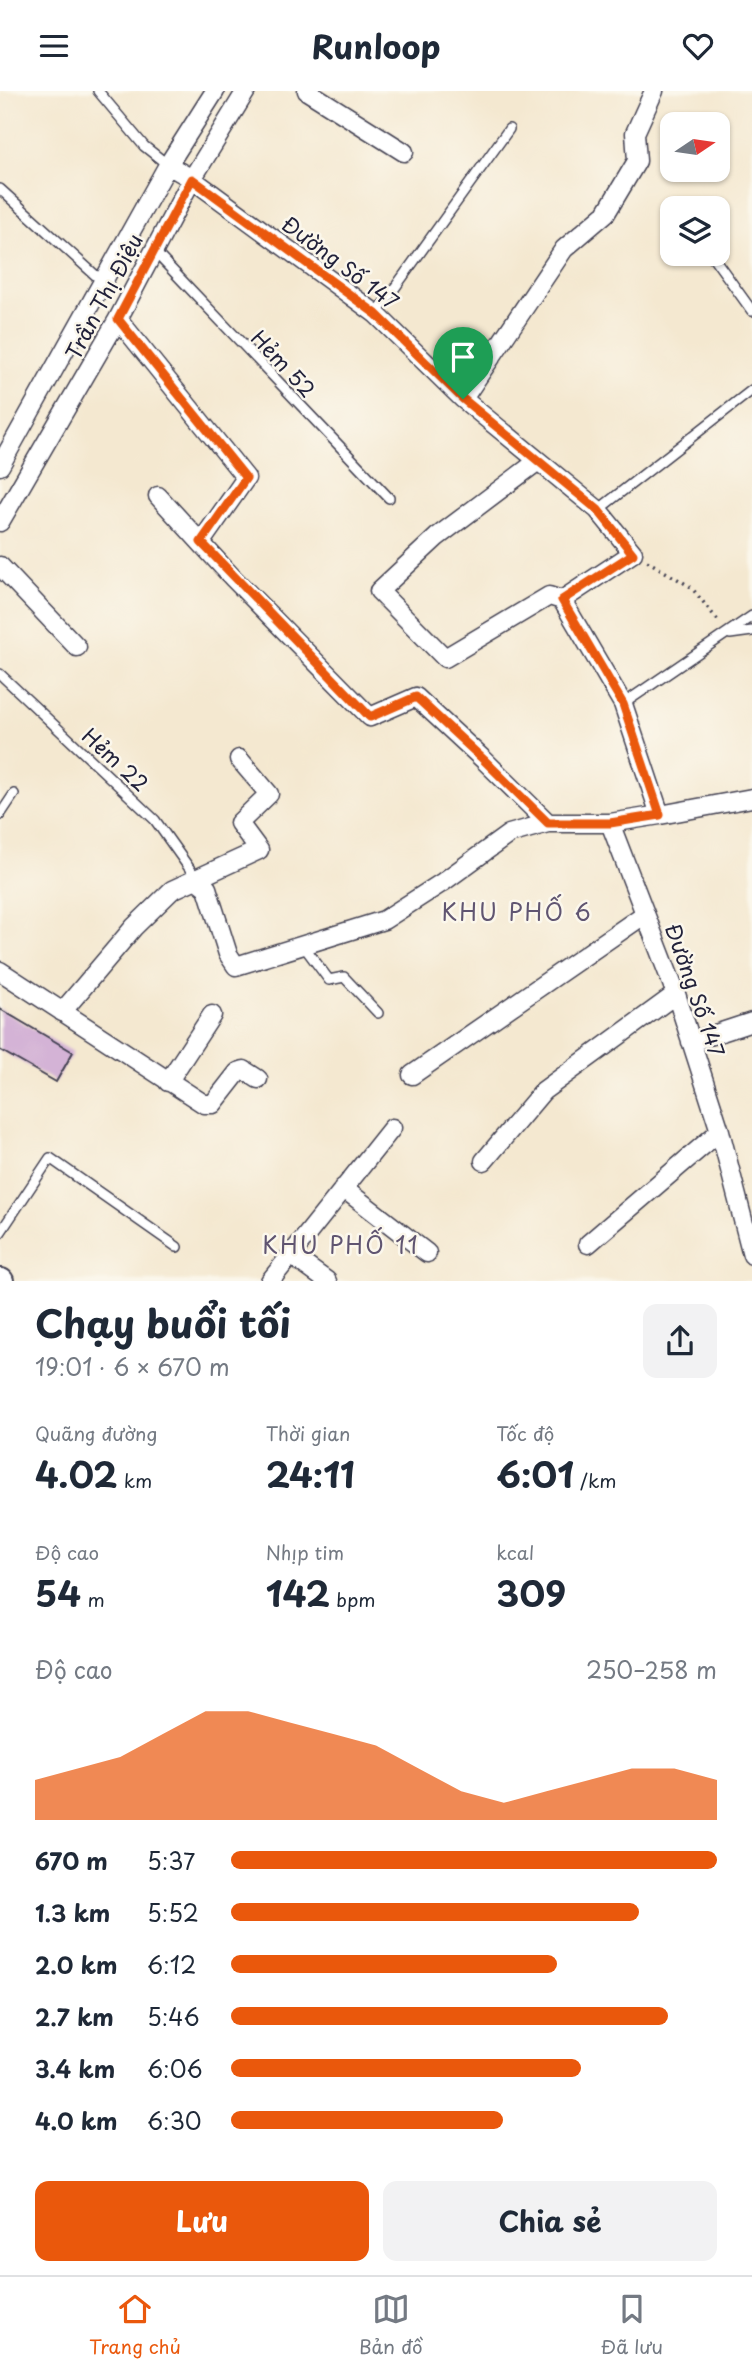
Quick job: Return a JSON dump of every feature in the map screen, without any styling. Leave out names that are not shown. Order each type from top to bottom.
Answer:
[{"type":"street","name":"Trần Thị Điệu","points":[[3,461],[168,165],[215,91]]},
{"type":"street","name":"Trần Thị Điệu","points":[[0,522],[118,319],[192,179],[246,91]]},
{"type":"street","points":[[307,91],[404,152]]},
{"type":"street","points":[[463,399],[564,249],[606,212],[637,161],[635,133],[654,91]]},
{"type":"street","name":"Đường Số 147","points":[[168,165],[192,179],[376,314],[463,399],[598,510],[633,554]]},
{"type":"street","points":[[118,319],[246,478],[201,542]]},
{"type":"street","points":[[3,461],[31,472]]},
{"type":"street","points":[[538,461],[437,537],[379,591],[444,658],[549,596],[562,600],[623,704],[660,815]]},
{"type":"street","points":[[158,496],[370,717],[416,697],[548,823]]},
{"type":"street","points":[[562,600],[633,554]]},
{"type":"street","points":[[0,566],[77,647]]},
{"type":"street","points":[[62,1012],[134,927],[172,890],[260,849],[239,823],[269,795],[239,759]]},
{"type":"street","points":[[197,880],[207,888],[228,954],[236,966],[384,920],[443,882],[509,834],[548,823],[610,823],[752,798]]},
{"type":"street","name":"Đường Số 147","points":[[610,823],[676,994],[720,1131],[752,1255]]},
{"type":"street","points":[[412,1075],[645,914]]},
{"type":"street","points":[[0,971],[168,1082],[208,1105],[216,1101],[238,1072],[244,1070],[258,1079]]},
{"type":"street","points":[[484,1161],[543,1091],[676,994]]},
{"type":"street","points":[[168,1082],[212,1015]]},
{"type":"street","points":[[691,1042],[752,1022]]},
{"type":"street","points":[[271,1281],[392,1128]]},
{"type":"street","points":[[588,1244],[720,1131]]},
{"type":"street","points":[[343,1188],[427,1253]]},
{"type":"street","points":[[291,1255],[327,1281]]},
{"type":"lane","points":[[98,91],[144,146],[168,165]]},
{"type":"lane","points":[[376,314],[509,129]]},
{"type":"lane","points":[[0,189],[104,283]]},
{"type":"lane","name":"Hẻm 52","points":[[154,251],[389,498]]},
{"type":"lane","points":[[720,266],[752,311]]},
{"type":"lane","points":[[598,510],[752,390]]},
{"type":"lane","points":[[623,704],[752,616]]},
{"type":"lane","points":[[729,634],[752,631]]},
{"type":"lane","name":"Hẻm 22","points":[[0,674],[156,820],[197,880]]},
{"type":"lane","points":[[0,815],[14,794]]},
{"type":"lane","points":[[303,945],[329,980],[344,977],[378,1013]]},
{"type":"lane","points":[[0,1233],[50,1159],[177,1247]]},
{"type":"path","points":[[633,554],[691,587],[729,634]]},
{"type":"building","points":[[0,1009],[73,1052],[56,1082],[0,1050]]},
{"type":"district","name":"KHU PHỐ 6","points":[[517,911]]},
{"type":"district","name":"KHU PHỐ 11","points":[[341,1244]]},
{"type":"route","points":[[192,179],[376,314],[463,399],[598,510],[633,554],[562,600],[623,704],[660,815],[610,823],[548,823],[416,697],[370,717],[201,542],[246,478],[118,319],[192,179]]}]
